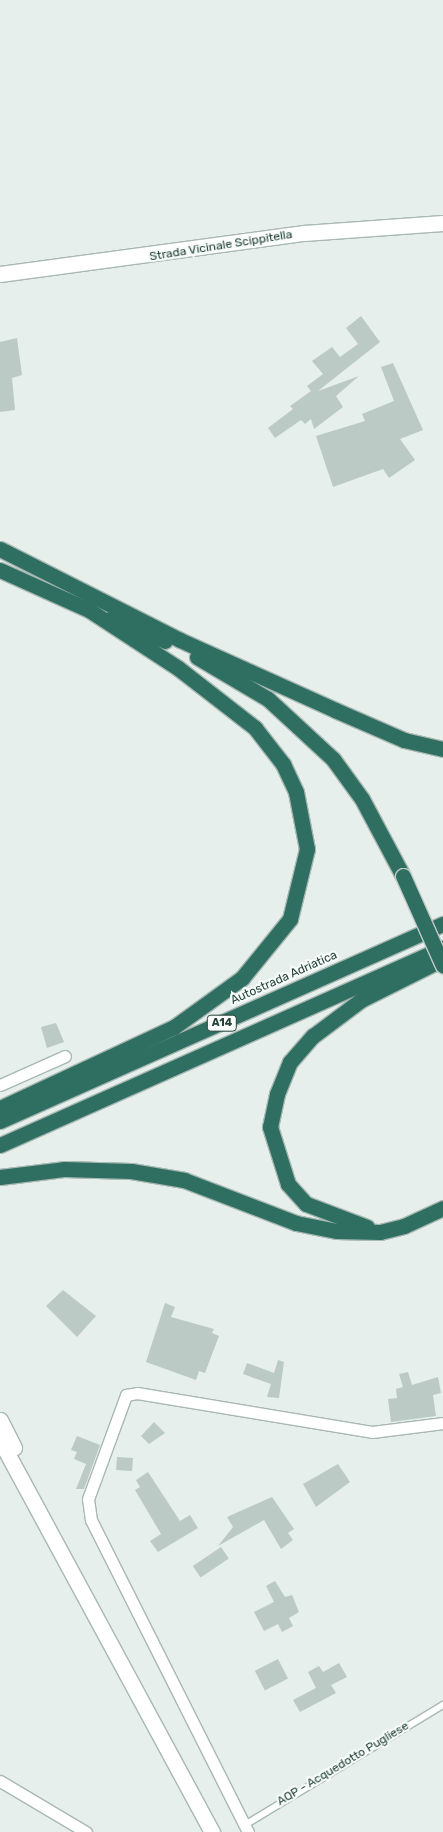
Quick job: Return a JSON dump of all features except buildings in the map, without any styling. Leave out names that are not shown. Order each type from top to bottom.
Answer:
[{"type":"highway","points":[[0,549],[80,585],[180,640],[335,710],[404,740],[443,749]]},
{"type":"highway","points":[[0,570],[89,610],[176,645]]},
{"type":"highway","points":[[80,585],[176,645],[268,699],[333,759],[362,799],[403,876],[443,966]]},
{"type":"highway","points":[[0,1108],[174,1027],[211,1004],[242,978],[290,919],[304,876],[307,849],[296,792],[283,764],[255,728],[178,668],[89,610]]},
{"type":"highway","name":"Autostrada Adriatica","points":[[0,1121],[443,924]]},
{"type":"highway","name":"A14","points":[[0,1146],[443,948]]},
{"type":"highway","points":[[380,1232],[306,1204],[288,1184],[270,1127],[277,1094],[290,1062],[314,1036],[361,1000],[443,959]]},
{"type":"highway","points":[[0,1177],[64,1169],[131,1171],[184,1180],[296,1223],[380,1232],[404,1226],[443,1208]]},
{"type":"main road","name":"Strada Vicinale Scippitella","points":[[0,274],[312,232],[443,223]]},
{"type":"main road","points":[[0,1420],[103,1625]]},
{"type":"main road","points":[[0,1440],[103,1625],[212,1832]]},
{"type":"street","points":[[0,1085],[65,1056]]},
{"type":"street","points":[[246,1828],[91,1520],[88,1499],[126,1395],[137,1393],[372,1432],[443,1423]]},
{"type":"street","points":[[0,1780],[86,1832]]},
{"type":"lane","name":"AQP - Acquedotto Pugliese","points":[[246,1828],[443,1704]]}]
